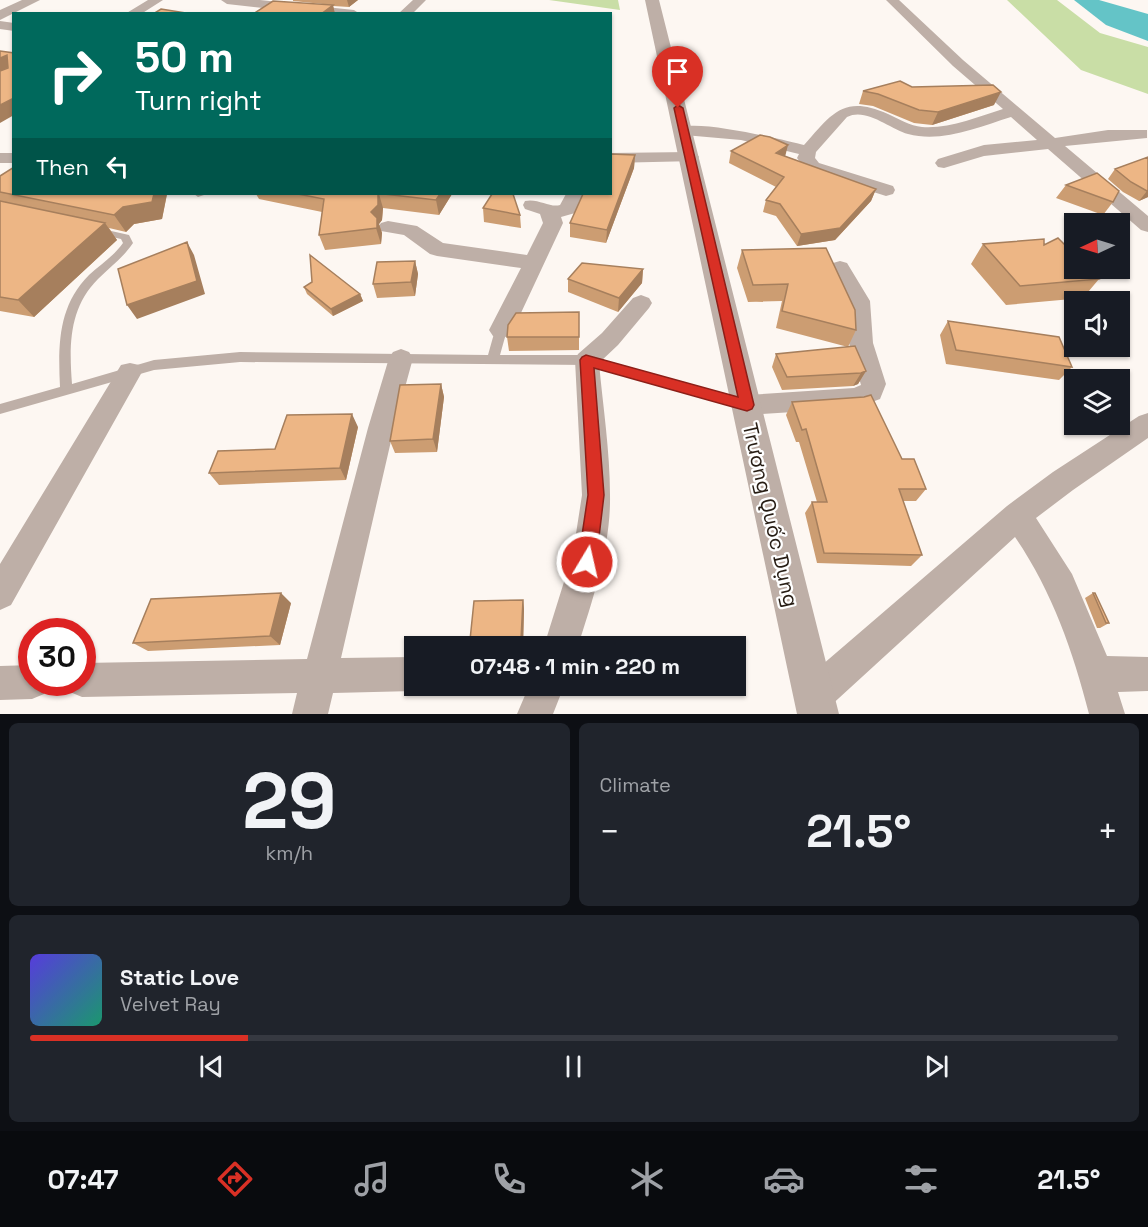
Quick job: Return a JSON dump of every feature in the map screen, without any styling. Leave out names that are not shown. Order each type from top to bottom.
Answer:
[{"type":"street","points":[[0,15],[33,0]]},
{"type":"street","points":[[135,12],[158,0]]},
{"type":"street","points":[[227,0],[336,12]]},
{"type":"street","points":[[406,12],[420,0]]},
{"type":"street","name":"Trương Quốc Dụng","points":[[652,0],[816,705]]},
{"type":"street","points":[[892,0],[958,63],[1148,226]]},
{"type":"street","points":[[886,190],[813,166],[806,158],[808,151],[838,116],[847,110],[864,111],[908,129],[926,132],[1014,111]]},
{"type":"street","points":[[944,163],[969,152],[990,148],[1052,143],[1085,137],[1141,134]]},
{"type":"street","points":[[612,158],[741,135],[808,151]]},
{"type":"street","points":[[552,214],[568,209],[575,195]]},
{"type":"street","points":[[501,330],[553,223],[552,214],[547,208],[532,205]]},
{"type":"street","points":[[388,227],[410,230],[437,249],[532,263]]},
{"type":"street","points":[[747,405],[856,398],[871,392],[874,384],[861,343],[859,301],[840,268]]},
{"type":"street","points":[[564,636],[581,587],[595,517],[596,495],[586,360],[610,339],[641,303]]},
{"type":"street","points":[[310,714],[400,358]]},
{"type":"street","points":[[0,594],[130,372]]},
{"type":"street","points":[[816,705],[1017,516],[1063,481],[1148,424]]},
{"type":"street","points":[[1017,516],[1056,572],[1096,672],[1107,714]]},
{"type":"street","points":[[1096,672],[1125,675],[1148,674]]},
{"type":"street","points":[[96,680],[404,674]]},
{"type":"street","points":[[0,683],[18,682]]},
{"type":"street","points":[[535,714],[543,696]]},
{"type":"lane","points":[[66,391],[63,334],[68,314],[88,282],[128,243],[122,236],[93,230]]},
{"type":"lane","points":[[494,358],[501,330]]},
{"type":"lane","points":[[0,409],[169,362],[240,357],[586,360],[747,405]]},
{"type":"green space","points":[[549,0],[618,0],[620,10]]},
{"type":"green space","points":[[1007,0],[1057,0],[1100,33],[1148,47],[1148,94],[1081,70]]},
{"type":"water","points":[[1074,0],[1099,0],[1148,14],[1148,41],[1106,25]]},
{"type":"building","points":[[273,1],[333,5],[324,12],[256,12]]},
{"type":"building","points":[[161,9],[180,12],[156,12]]},
{"type":"building","points":[[0,51],[12,53],[12,99],[0,105],[0,71],[8,68],[7,55],[0,58]]},
{"type":"building","points":[[900,81],[912,87],[993,85],[1001,92],[938,112],[919,110],[878,94],[863,91]]},
{"type":"building","points":[[760,135],[788,145],[776,153],[876,189],[840,228],[801,234],[780,204],[766,200],[784,177],[731,151]]},
{"type":"building","points":[[612,154],[635,155],[607,230],[570,223],[583,195],[612,195]]},
{"type":"building","points":[[1148,157],[1147,191],[1115,169]]},
{"type":"building","points":[[12,168],[12,194],[0,192],[0,176]]},
{"type":"building","points":[[1097,173],[1119,191],[1113,202],[1066,185]]},
{"type":"building","points":[[15,195],[154,195],[152,202],[123,207],[114,215]]},
{"type":"building","points":[[303,195],[378,195],[378,205],[371,212],[377,218],[377,228],[319,235],[324,199]]},
{"type":"building","points":[[393,195],[439,195],[436,200]]},
{"type":"building","points":[[491,195],[513,195],[520,215],[483,208]]},
{"type":"building","points":[[0,201],[105,223],[18,300],[0,297]]},
{"type":"building","points":[[1058,238],[1064,244],[1064,279],[1099,279],[1020,286],[983,244],[1044,239],[1044,245]]},
{"type":"building","points":[[187,242],[197,281],[127,305],[118,269]]},
{"type":"building","points":[[826,248],[855,310],[856,330],[782,311],[788,284],[753,285],[742,250]]},
{"type":"building","points":[[310,255],[360,294],[331,309],[304,287],[312,282]]},
{"type":"building","points":[[415,261],[411,282],[373,284],[377,262]]},
{"type":"building","points":[[582,263],[643,269],[619,298],[568,279]]},
{"type":"building","points":[[579,312],[579,337],[507,337],[508,325],[516,313]]},
{"type":"building","points":[[948,321],[1059,337],[1064,349],[1064,357],[1068,357],[1072,367],[956,350]]},
{"type":"building","points":[[855,346],[866,371],[861,373],[787,377],[776,354]]},
{"type":"building","points":[[441,384],[433,439],[390,441],[400,385]]},
{"type":"building","points":[[871,395],[902,459],[914,459],[926,489],[899,489],[922,555],[824,553],[812,502],[827,502],[806,429],[802,430],[792,402]]},
{"type":"building","points":[[352,414],[340,468],[209,473],[218,451],[275,449],[287,415]]},
{"type":"building","points":[[281,593],[270,636],[133,643],[151,599]]},
{"type":"building","points":[[1093,593],[1095,593],[1109,623],[1106,623]]},
{"type":"building","points":[[523,600],[521,636],[470,636],[474,601]]},
{"type":"route","points":[[587,562],[595,517],[596,495],[586,360],[747,405],[678,108]]}]
